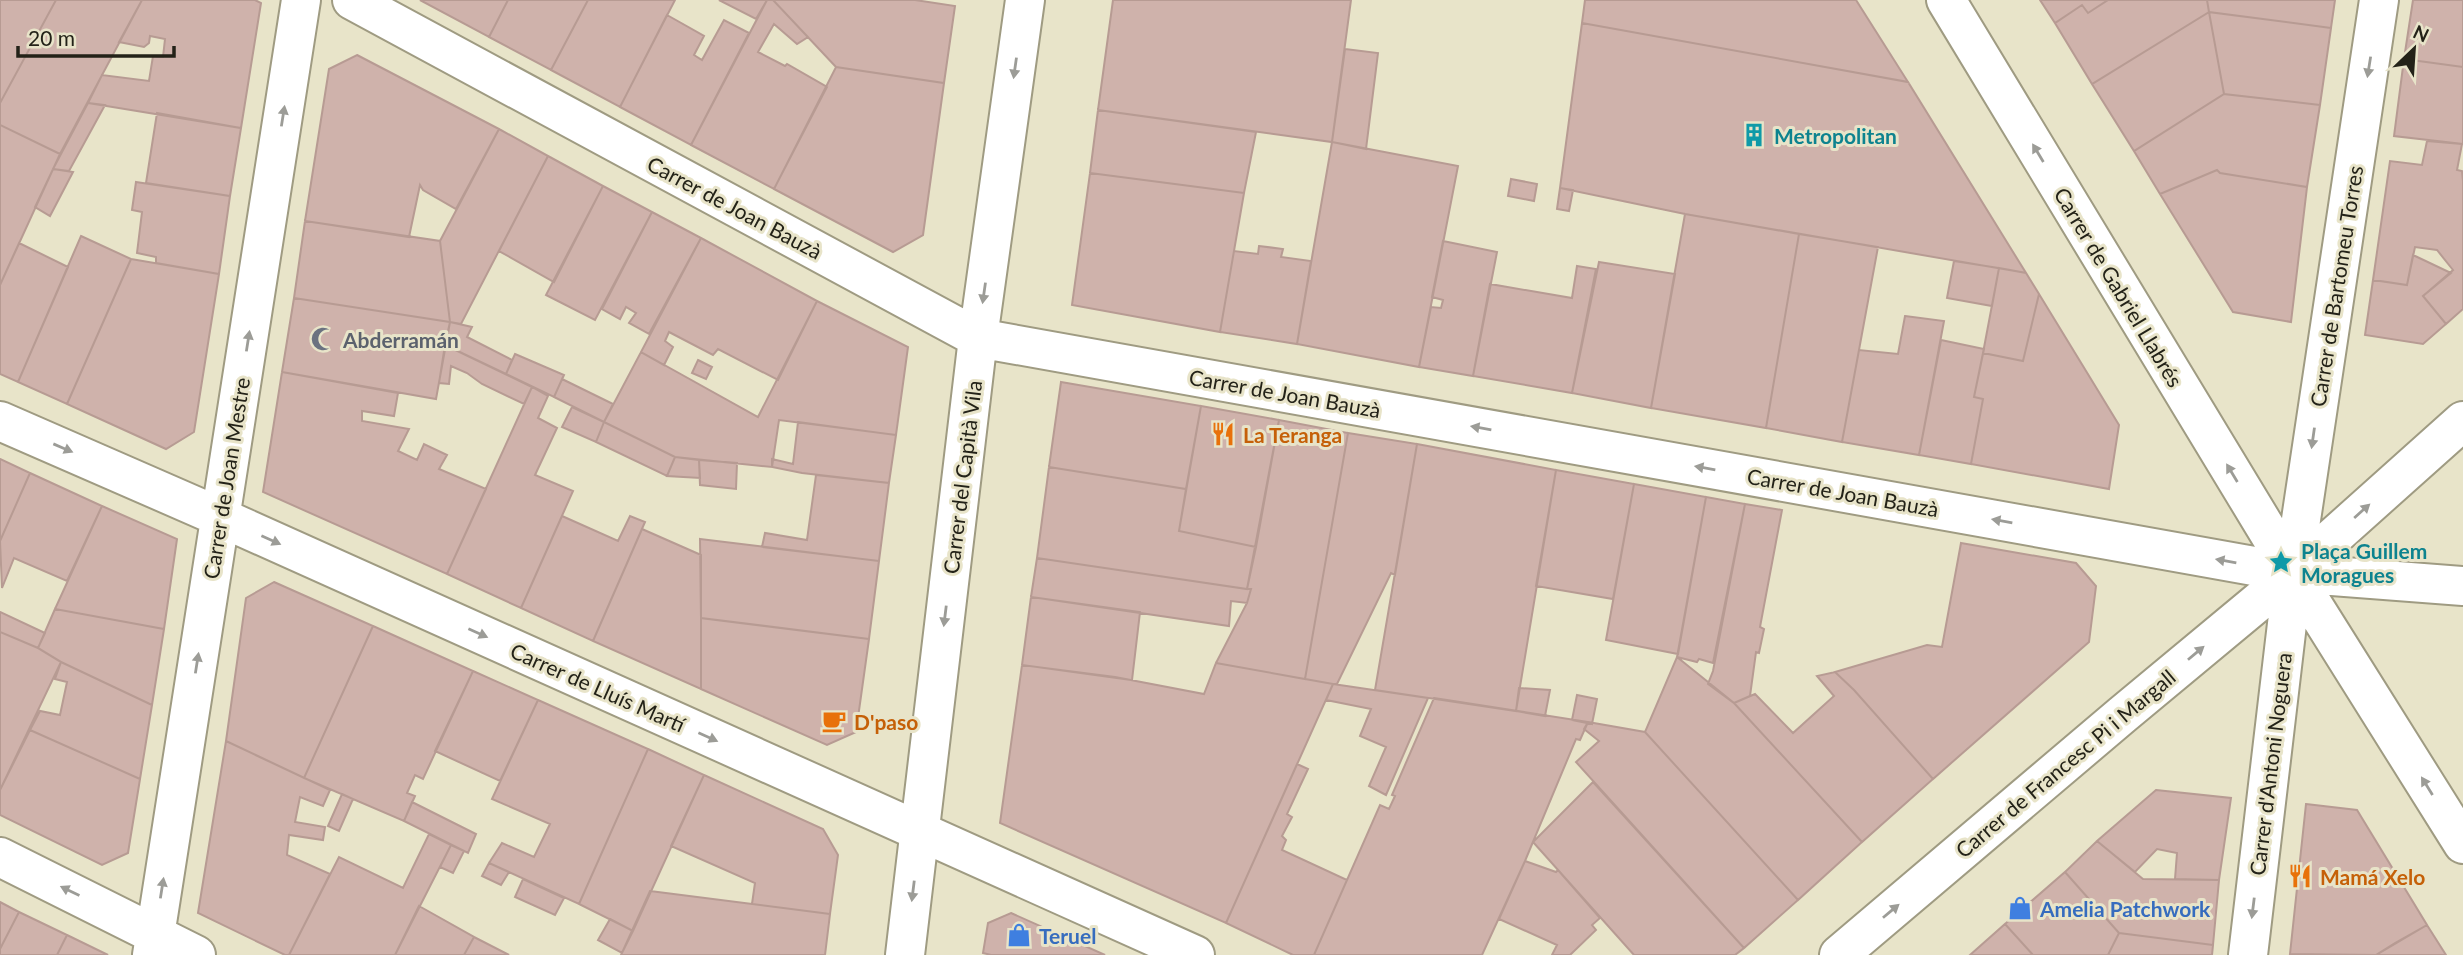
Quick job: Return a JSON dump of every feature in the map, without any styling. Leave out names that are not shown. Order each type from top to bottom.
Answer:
[{"type":"street","name":"Carrer de Joan Mestre","points":[[153,944],[301,0]]},
{"type":"street","name":"Carrer de Joan Bauzà","points":[[352,0],[978,338],[2293,573],[2463,586]]},
{"type":"street","name":"Carrer del Capità Vila","points":[[905,955],[978,338],[1025,0]]},
{"type":"street","name":"Carrer de Gabriel Llabrés","points":[[1946,0],[2293,573],[2463,844]]},
{"type":"street","name":"Carrer de Bartomeu Torres","points":[[2293,573],[2379,0]]},
{"type":"street","name":"Carrer de Lluís Martí","points":[[0,421],[220,517],[1195,955]]},
{"type":"street","name":"Carrer de Francesc Pi i Margall","points":[[1839,955],[2293,573],[2463,421]]},
{"type":"street","name":"Carrer d'Antoni Noguera","points":[[2248,955],[2293,573]]},
{"type":"street","points":[[0,857],[153,944],[196,955]]},
{"type":"building","points":[[0,0],[56,0],[0,103]]},
{"type":"building","points":[[56,0],[142,0],[60,154],[0,125],[0,103]]},
{"type":"building","points":[[142,0],[255,0],[261,3],[241,128],[88,103],[102,75],[149,81],[153,56],[163,57],[165,39],[150,36],[149,43],[144,47],[119,42]]},
{"type":"building","points":[[420,0],[508,0],[489,37]]},
{"type":"building","points":[[508,0],[588,0],[551,70],[489,37]]},
{"type":"building","points":[[588,0],[675,0],[620,107],[551,70]]},
{"type":"building","points":[[719,0],[767,0],[756,19]]},
{"type":"building","points":[[767,0],[773,0],[808,37],[797,44],[774,24],[758,52],[785,66],[787,64],[827,87],[774,189],[691,145]]},
{"type":"building","points":[[773,0],[915,0],[955,6],[944,83],[836,67]]},
{"type":"building","points":[[1113,0],[1351,0],[1332,142],[1098,110]]},
{"type":"building","points":[[1585,0],[1856,0],[1908,82],[1582,23]]},
{"type":"building","points":[[2040,0],[2108,0],[2088,13],[2082,5],[2055,23]]},
{"type":"building","points":[[2108,0],[2207,0],[2209,12],[2092,84],[2055,23],[2082,5],[2088,13]]},
{"type":"building","points":[[2207,0],[2335,0],[2331,28],[2209,12]]},
{"type":"building","points":[[2413,0],[2463,0],[2463,67],[2404,59]]},
{"type":"building","points":[[2209,12],[2224,94],[2134,151],[2092,84]]},
{"type":"building","points":[[2209,12],[2331,28],[2320,105],[2224,94]]},
{"type":"building","points":[[667,15],[704,36],[694,55],[702,60],[724,20],[749,33],[691,145],[620,107]]},
{"type":"building","name":"Metropolitan","points":[[1582,23],[1908,82],[2026,273],[1685,214],[1560,188]]},
{"type":"building","points":[[1345,49],[1378,53],[1366,149],[1332,142]]},
{"type":"building","points":[[357,55],[499,129],[456,209],[423,190],[420,185],[409,237],[305,221],[329,69]]},
{"type":"building","points":[[2404,59],[2463,67],[2463,144],[2394,136]]},
{"type":"building","points":[[836,67],[944,83],[923,235],[893,252],[774,189]]},
{"type":"building","points":[[2224,94],[2320,105],[2307,187],[2220,173],[2217,170],[2160,194],[2134,151]]},
{"type":"building","points":[[88,103],[105,105],[69,171],[53,169]]},
{"type":"building","points":[[1098,110],[1256,132],[1244,193],[1090,173]]},
{"type":"building","points":[[157,113],[241,128],[230,196],[146,183]]},
{"type":"building","points":[[0,125],[60,154],[0,285]]},
{"type":"building","points":[[499,129],[548,156],[461,324],[450,322],[440,241]]},
{"type":"building","points":[[2427,141],[2462,144],[2457,170],[2462,171],[2463,181],[2463,309],[2446,324],[2423,296],[2453,270],[2437,250],[2415,247],[2407,285],[2373,280],[2390,161],[2422,165]]},
{"type":"building","points":[[1332,142],[1458,166],[1419,367],[1297,344]]},
{"type":"building","points":[[548,156],[603,186],[554,282],[499,251]]},
{"type":"building","points":[[53,169],[73,172],[50,216],[35,207]]},
{"type":"building","points":[[2217,170],[2220,173],[2307,187],[2291,322],[2233,312],[2160,194]]},
{"type":"building","points":[[1090,173],[1244,193],[1220,332],[1072,305]]},
{"type":"building","points":[[1511,179],[1537,184],[1534,201],[1508,196]]},
{"type":"building","points":[[136,182],[230,196],[219,274],[156,263],[156,257],[137,253],[142,212],[132,210]]},
{"type":"building","points":[[603,186],[652,212],[595,320],[546,295]]},
{"type":"building","points":[[1560,188],[1573,190],[1569,211],[1557,209]]},
{"type":"building","points":[[652,212],[701,238],[649,334],[629,323],[636,313],[626,307],[620,319],[602,309]]},
{"type":"building","points":[[1685,214],[1799,234],[1766,428],[1651,408]]},
{"type":"building","points":[[305,221],[440,241],[450,322],[294,298]]},
{"type":"building","points":[[1799,234],[1878,247],[1842,442],[1766,428]]},
{"type":"building","points":[[81,236],[131,259],[67,404],[18,382]]},
{"type":"building","points":[[701,238],[817,301],[778,380],[718,349],[713,355],[669,332],[665,341],[673,347],[664,365],[641,352]]},
{"type":"building","points":[[1443,241],[1497,252],[1473,376],[1419,367],[1431,307],[1441,308],[1443,300],[1432,297]]},
{"type":"building","points":[[19,243],[68,267],[18,382],[0,374],[0,285]]},
{"type":"building","points":[[1259,246],[1283,249],[1281,257],[1311,261],[1297,344],[1220,332],[1234,251],[1258,254]]},
{"type":"building","points":[[2413,255],[2451,273],[2423,296],[2446,324],[2423,344],[2365,335],[2373,280],[2407,285]]},
{"type":"building","points":[[131,259],[219,274],[194,432],[166,449],[67,404]]},
{"type":"building","points":[[1954,261],[1999,268],[1992,306],[1947,298]]},
{"type":"building","points":[[1599,262],[1675,274],[1651,408],[1572,393]]},
{"type":"building","points":[[1577,266],[1596,269],[1572,393],[1473,376],[1490,284],[1572,298]]},
{"type":"building","points":[[1999,268],[2026,273],[2039,294],[2023,361],[1983,353]]},
{"type":"building","points":[[2039,294],[2119,425],[2109,489],[1971,464],[1983,399],[1974,397],[1983,353],[2023,361]]},
{"type":"building","points":[[294,298],[450,322],[436,399],[282,372]]},
{"type":"building","points":[[817,301],[908,347],[896,435],[779,420],[772,467],[675,457],[604,422],[641,352],[758,417]]},
{"type":"building","points":[[1905,316],[1944,321],[1919,455],[1842,442],[1859,350],[1898,354]]},
{"type":"building","points":[[450,322],[472,327],[467,337],[512,360],[506,374],[445,345]]},
{"type":"building","points":[[1941,340],[1984,349],[1974,397],[1983,399],[1971,464],[1919,455]]},
{"type":"building","points":[[445,345],[532,387],[524,404],[451,366],[449,384],[439,383]]},
{"type":"building","points":[[515,354],[564,375],[554,397],[506,374]]},
{"type":"building","points":[[698,360],[712,367],[706,379],[692,373]]},
{"type":"building","points":[[282,372],[398,393],[394,416],[362,411],[362,421],[409,429],[398,451],[417,460],[424,444],[447,455],[439,469],[486,489],[447,574],[263,492]]},
{"type":"building","points":[[562,379],[613,404],[604,422],[554,397]]},
{"type":"building","points":[[1061,382],[1201,406],[1186,489],[1049,467]]},
{"type":"building","points":[[532,387],[548,396],[538,418],[557,428],[535,475],[573,491],[521,608],[447,574]]},
{"type":"building","points":[[1201,406],[1279,420],[1256,547],[1179,531]]},
{"type":"building","points":[[572,407],[604,422],[596,442],[562,427]]},
{"type":"building","points":[[1279,420],[1348,433],[1305,679],[1216,663],[1247,603],[1251,589],[1247,589]]},
{"type":"building","points":[[604,422],[675,457],[667,476],[596,442]]},
{"type":"building","points":[[798,422],[896,435],[889,483],[772,467],[772,459],[793,464]]},
{"type":"building","points":[[1348,433],[1417,444],[1395,575],[1391,573],[1337,684],[1333,684],[1305,679]]},
{"type":"building","points":[[1417,444],[1556,470],[1516,711],[1375,690]]},
{"type":"building","points":[[675,457],[699,460],[700,478],[667,476]]},
{"type":"building","points":[[0,459],[30,473],[0,541]]},
{"type":"building","points":[[699,460],[737,463],[736,489],[700,485]]},
{"type":"building","points":[[1049,467],[1186,489],[1179,531],[1256,547],[1247,589],[1037,558]]},
{"type":"building","points":[[1556,470],[1634,484],[1613,599],[1536,586]]},
{"type":"building","points":[[30,473],[102,506],[67,581],[14,558],[2,588],[0,541]]},
{"type":"building","points":[[816,475],[889,483],[879,561],[762,547],[765,533],[807,540]]},
{"type":"building","points":[[1634,484],[1706,497],[1678,654],[1606,640]]},
{"type":"building","points":[[1706,497],[1745,504],[1713,663],[1677,657]]},
{"type":"building","points":[[1745,504],[1782,510],[1760,627],[1764,629],[1759,653],[1756,652],[1750,696],[1734,703],[1708,684],[1713,671]]},
{"type":"building","points":[[102,506],[177,539],[164,629],[55,609]]},
{"type":"building","points":[[562,516],[618,541],[630,516],[645,522],[593,641],[521,608]]},
{"type":"building","points":[[642,529],[701,555],[701,689],[593,641]]},
{"type":"building","points":[[700,539],[879,561],[869,639],[701,618]]},
{"type":"building","points":[[1961,543],[2076,563],[2096,586],[2089,642],[1933,779],[1835,672],[1927,645],[1942,647]]},
{"type":"building","points":[[1037,558],[1251,589],[1247,603],[1231,601],[1229,626],[1031,597]]},
{"type":"building","points":[[274,582],[373,626],[304,778],[226,741],[246,598]]},
{"type":"building","points":[[1031,597],[1140,612],[1132,680],[1022,665]]},
{"type":"building","points":[[55,609],[164,629],[152,705],[61,662],[38,648]]},
{"type":"building","points":[[0,612],[45,633],[38,648],[0,632]]},
{"type":"building","points":[[701,618],[869,639],[856,732],[827,745],[701,689]]},
{"type":"building","points":[[373,626],[473,671],[423,779],[415,775],[407,793],[415,796],[404,821],[304,778]]},
{"type":"building","points":[[0,632],[38,648],[61,662],[0,790]]},
{"type":"building","points":[[1677,657],[1734,703],[1862,842],[1798,900],[1645,732]]},
{"type":"building","points":[[61,662],[152,705],[140,779],[30,730],[40,711],[60,715],[67,682],[55,679]]},
{"type":"building","points":[[1216,663],[1333,684],[1226,923],[1000,823],[1022,665],[1115,677],[1204,694]]},
{"type":"building","points":[[473,671],[538,700],[500,781],[435,751]]},
{"type":"building","points":[[1835,672],[1933,779],[1862,842],[1734,703],[1755,694],[1793,733],[1834,696],[1817,676]]},
{"type":"building","points":[[1333,684],[1428,698],[1386,795],[1369,786],[1386,747],[1360,736],[1371,709],[1326,700]]},
{"type":"building","points":[[1519,688],[1550,690],[1545,716],[1516,711]]},
{"type":"building","points":[[1577,695],[1597,699],[1592,724],[1572,720]]},
{"type":"building","points":[[1434,698],[1588,722],[1580,740],[1576,739],[1482,955],[1314,955],[1380,805],[1389,809],[1395,796],[1392,795]]},
{"type":"building","points":[[538,700],[648,749],[579,904],[489,863],[502,843],[534,857],[550,824],[492,799]]},
{"type":"building","points":[[1588,722],[1645,732],[1798,900],[1744,948],[1576,762],[1599,741],[1584,729]]},
{"type":"building","points":[[30,730],[140,779],[128,853],[102,865],[0,815],[0,790]]},
{"type":"building","points":[[226,741],[330,790],[323,806],[300,797],[295,822],[325,827],[323,840],[289,835],[287,855],[330,874],[289,955],[198,913]]},
{"type":"building","points":[[648,749],[704,775],[633,931],[579,904]]},
{"type":"building","points":[[1297,764],[1308,769],[1287,814],[1292,817],[1282,836],[1286,840],[1282,850],[1347,880],[1314,955],[1293,955],[1226,923]]},
{"type":"building","points":[[704,775],[823,829],[838,855],[830,914],[752,904],[755,883],[671,846]]},
{"type":"building","points":[[1593,782],[1744,948],[1735,955],[1634,955],[1533,842]]},
{"type":"building","points":[[2156,790],[2231,798],[2219,880],[2175,879],[2177,853],[2157,849],[2135,872],[2097,841]]},
{"type":"building","points":[[342,794],[353,799],[339,831],[328,826]]},
{"type":"building","points":[[412,802],[476,834],[468,853],[404,821]]},
{"type":"building","points":[[2306,804],[2357,810],[2427,925],[2376,955],[2290,954]]},
{"type":"building","points":[[429,834],[451,845],[395,955],[289,955],[339,857],[403,888]]},
{"type":"building","points":[[2097,841],[2143,879],[2219,880],[2213,945],[2119,933],[2065,872]]},
{"type":"building","points":[[451,845],[464,851],[453,873],[440,867]]},
{"type":"building","points":[[1525,861],[1556,872],[1558,870],[1600,918],[1592,925],[1596,930],[1570,955],[1552,955],[1557,945],[1499,919]]},
{"type":"building","points":[[489,863],[509,872],[501,885],[482,876]]},
{"type":"building","points":[[2065,872],[2119,933],[2108,955],[2033,955],[2005,924]]},
{"type":"building","points":[[523,879],[564,898],[555,915],[515,897]]},
{"type":"building","points":[[650,891],[830,914],[825,955],[621,955]]},
{"type":"building","points":[[0,902],[19,912],[0,949]]},
{"type":"building","points":[[419,906],[474,937],[464,955],[395,955]]},
{"type":"building","points":[[19,912],[67,935],[57,955],[0,955],[0,949]]},
{"type":"building","points":[[1011,913],[1105,955],[983,953],[988,923]]},
{"type":"building","points":[[610,919],[633,931],[622,953],[598,940]]},
{"type":"building","points":[[2005,924],[2033,955],[1970,955]]},
{"type":"building","points":[[2427,925],[2446,955],[2376,955],[2395,943]]},
{"type":"building","points":[[2119,933],[2213,945],[2212,955],[2108,955]]},
{"type":"building","points":[[67,935],[108,955],[57,955]]},
{"type":"building","points":[[474,937],[509,955],[464,955]]},
{"type":"place","name":"Metropolitan","points":[[1754,135]]},
{"type":"place","name":"Abderramán","points":[[323,339]]},
{"type":"place","name":"La Teranga","points":[[1223,434]]},
{"type":"place","name":"Plaça Guillem Moragues","points":[[2281,562]]},
{"type":"place","name":"D'paso","points":[[834,721]]},
{"type":"place","name":"Mamá Xelo","points":[[2300,876]]},
{"type":"place","name":"Amelia Patchwork","points":[[2020,908]]},
{"type":"place","name":"Teruel","points":[[1019,935]]}]
